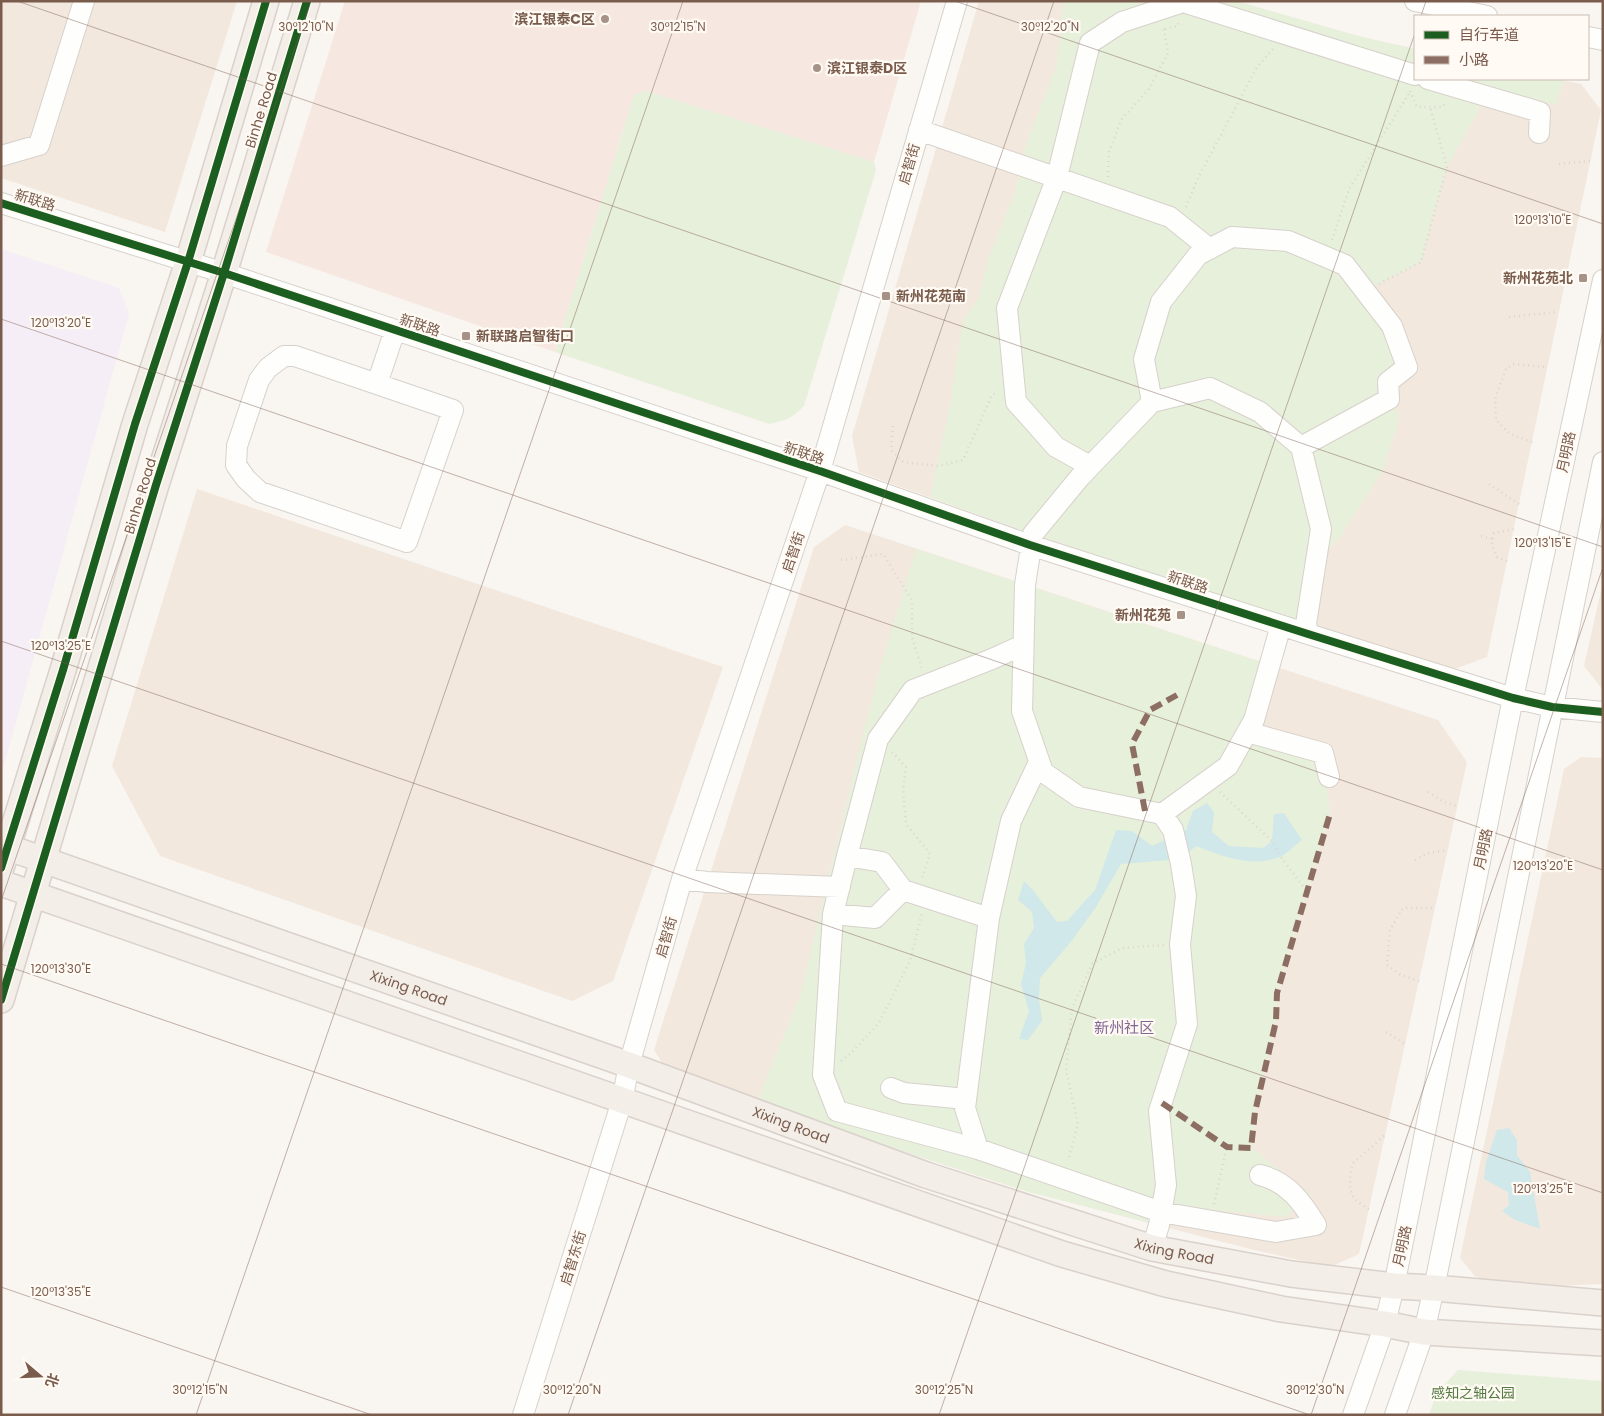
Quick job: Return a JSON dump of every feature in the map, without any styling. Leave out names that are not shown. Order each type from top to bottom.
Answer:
[{"type":"main road","name":"Binhe Road","points":[[4,853],[63,670],[135,424],[188,262],[266,1]]},
{"type":"main road","name":"Binhe Road","points":[[1,1000],[156,485],[224,273],[307,1]]},
{"type":"main road","name":"Xixing Road","points":[[4,853],[44,859],[630,1064],[926,1175],[1152,1248],[1290,1274],[1394,1286],[1603,1303]]},
{"type":"main road","points":[[1,883],[1062,1254],[1109,1268],[1166,1284],[1281,1309],[1385,1324],[1424,1332],[1603,1343]]},
{"type":"street","points":[[1,156],[39,145],[84,1]]},
{"type":"street","name":"启智街","points":[[622,1100],[630,1064],[682,878],[820,471],[957,1]]},
{"type":"street","points":[[1415,1],[1482,15]]},
{"type":"street","points":[[1090,466],[1056,447],[1016,402],[1007,308],[1056,177],[1090,43],[1122,22],[1183,2],[1287,34],[1412,83]]},
{"type":"street","points":[[1589,37],[1603,40]]},
{"type":"street","points":[[1431,80],[1540,112],[1539,133]]},
{"type":"street","points":[[920,130],[1170,217],[1210,248]]},
{"type":"street","name":"新联路","points":[[1,203],[224,273],[820,471],[1030,545],[1308,634],[1513,698],[1552,707],[1603,712]]},
{"type":"street","points":[[1152,402],[1144,359],[1161,302],[1198,255],[1232,237],[1288,241],[1345,265],[1392,326],[1407,367],[1388,382],[1388,399],[1301,447]]},
{"type":"street","name":"月明路","points":[[1353,1415],[1385,1324],[1394,1286],[1513,698],[1603,280]]},
{"type":"street","points":[[377,384],[395,330]]},
{"type":"street","points":[[284,356],[295,356],[377,384],[453,410],[407,542],[260,492],[246,479],[236,464],[237,446],[259,380],[268,368],[284,356]]},
{"type":"street","points":[[1167,822],[1079,797],[1042,772],[1022,711],[1025,585],[1033,534],[1090,466],[1152,402],[1210,388],[1260,412],[1301,447],[1321,529],[1306,624],[1308,634]]},
{"type":"street","points":[[1395,1415],[1424,1332],[1434,1288],[1603,462]]},
{"type":"street","points":[[1167,822],[1208,781],[1228,766],[1254,720],[1281,625]]},
{"type":"street","points":[[1023,645],[913,690],[878,739],[833,914],[823,1075],[837,1111],[978,1149],[1162,1212],[1276,1232],[1316,1225],[1301,1201],[1274,1178],[1260,1175]]},
{"type":"street","points":[[1247,732],[1323,753],[1329,777]]},
{"type":"street","points":[[978,1149],[965,1108],[990,918],[1011,820],[1039,762]]},
{"type":"street","points":[[1152,1248],[1162,1212],[1166,1186],[1159,1112],[1187,1024],[1180,944],[1186,896],[1181,864],[1167,822]]},
{"type":"street","points":[[847,856],[882,862],[916,894],[990,918]]},
{"type":"street","points":[[682,878],[707,882],[840,886]]},
{"type":"street","points":[[833,914],[875,918],[916,894]]},
{"type":"street","points":[[891,1088],[904,1093],[966,1099]]},
{"type":"street","name":"启智东街","points":[[523,1415],[622,1100]]},
{"type":"path","points":[[1107,194],[1109,152],[1121,120],[1149,89],[1168,53],[1164,29]]},
{"type":"path","points":[[1179,224],[1198,178],[1257,67],[1287,34]]},
{"type":"path","points":[[1327,257],[1349,189],[1412,83]]},
{"type":"path","points":[[1365,291],[1421,262],[1447,167],[1430,107]]},
{"type":"path","points":[[1559,164],[1590,161]]},
{"type":"path","points":[[1509,317],[1558,312]]},
{"type":"path","points":[[1532,442],[1510,434],[1496,420],[1495,399],[1506,369],[1513,364],[1547,367]]},
{"type":"path","points":[[892,426],[891,450],[903,462],[937,466],[963,460],[991,397],[1013,373]]},
{"type":"path","points":[[1489,484],[1519,504]]},
{"type":"path","points":[[1507,561],[1497,558],[1492,544],[1494,533],[1514,529]]},
{"type":"path","points":[[1481,536],[1493,539]]},
{"type":"path","points":[[841,560],[883,554],[912,600],[912,637],[926,685]]},
{"type":"path","points":[[823,1075],[850,1054],[879,1023],[910,961],[916,894],[930,854],[906,824],[903,791],[906,767],[878,739]]},
{"type":"path","points":[[1208,781],[1272,841],[1307,892]]},
{"type":"path","points":[[1428,792],[1444,802],[1457,806]]},
{"type":"path","points":[[1415,860],[1428,853],[1447,850]]},
{"type":"path","points":[[1419,981],[1401,975],[1388,965],[1390,930],[1403,908],[1435,908]]},
{"type":"path","points":[[1069,1157],[1078,1124],[1066,1070],[1072,1008],[1092,964],[1122,948],[1180,944]]},
{"type":"path","points":[[1386,1032],[1405,1044]]},
{"type":"path","points":[[1369,1209],[1358,1203],[1350,1191],[1352,1164],[1385,1135]]},
{"type":"path","points":[[1210,1221],[1227,1147]]},
{"type":"shaded area","points":[[1,1],[237,1],[165,232],[1,178]]},
{"type":"shaded area","points":[[345,1],[921,1],[874,162],[646,91],[634,95],[555,352],[266,252]]},
{"type":"shaded area","points":[[979,1],[1235,1],[1349,34],[1414,49],[1414,80],[1560,80],[1581,84],[1601,110],[1487,657],[1449,671],[1033,534],[859,472],[852,436]]},
{"type":"shaded area","points":[[1,249],[119,288],[129,314],[1,776]]},
{"type":"shaded area","points":[[197,489],[723,667],[613,981],[572,1001],[160,856],[112,766]]},
{"type":"shaded area","points":[[845,525],[1438,720],[1467,762],[1359,1254],[1330,1267],[1254,1250],[1029,1192],[671,1077],[654,1050],[814,547]]},
{"type":"shaded area","points":[[1603,582],[1603,690],[1584,666]]},
{"type":"shaded area","points":[[1581,757],[1603,758],[1603,1284],[1498,1288],[1475,1276],[1460,1258],[1564,769]]},
{"type":"green space","points":[[1064,1],[1236,1],[1362,37],[1414,49],[1414,80],[1564,81],[1556,105],[1483,85],[1479,110],[1447,167],[1421,262],[1365,291],[1407,367],[1389,399],[1400,417],[1383,470],[1339,539],[1316,562],[1306,624],[1033,534],[930,497],[950,405],[963,320],[978,300],[989,258],[1016,189],[1024,150],[1056,67]]},
{"type":"green space","points":[[646,91],[874,162],[876,170],[804,406],[784,420],[769,424],[555,352],[634,95]]},
{"type":"green space","points":[[916,549],[1269,665],[1248,732],[1323,753],[1330,814],[1277,993],[1276,1021],[1255,1112],[1252,1148],[1311,1195],[1286,1217],[1194,1208],[1159,1225],[1029,1192],[756,1104],[800,996],[867,717]]},
{"type":"green space","name":"感知之轴公园","points":[[1458,1370],[1603,1381],[1603,1415],[1429,1415],[1436,1394]]},
{"type":"water","points":[[1207,803],[1214,812],[1212,832],[1229,846],[1263,848],[1272,841],[1274,814],[1284,813],[1302,840],[1283,856],[1269,860],[1248,861],[1237,859],[1196,846],[1181,859],[1121,864],[1096,907],[1070,943],[1040,978],[1039,998],[1042,1021],[1028,1040],[1019,1039],[1029,1011],[1021,984],[1026,963],[1024,944],[1034,928],[1032,912],[1018,900],[1024,881],[1057,922],[1067,921],[1095,890],[1116,830],[1132,831],[1152,846],[1186,830],[1193,811]]},
{"type":"water","points":[[1509,1128],[1517,1140],[1517,1155],[1530,1172],[1540,1229],[1515,1220],[1502,1211],[1509,1205],[1508,1192],[1484,1179],[1486,1162],[1497,1130]]},
{"type":"marked path","points":[[1145,811],[1132,744],[1150,710],[1177,695]]},
{"type":"marked path","points":[[1162,1103],[1227,1147],[1251,1148],[1255,1112],[1276,1021],[1277,993],[1330,814]]},
{"type":"cycle path","points":[[1,868],[63,670],[135,424],[188,262],[266,1]]},
{"type":"cycle path","points":[[1,1000],[156,485],[224,273],[307,1]]},
{"type":"cycle path","points":[[1,203],[224,273],[820,471],[1030,545],[1308,634],[1513,698],[1552,707],[1603,712]]},
{"type":"place","name":"滨江银泰C区","points":[[605,19]]},
{"type":"place","name":"滨江银泰D区","points":[[817,68]]},
{"type":"place","name":"新州花苑北","points":[[1583,278]]},
{"type":"place","name":"新州花苑南","points":[[886,296]]},
{"type":"place","name":"新联路启智街口","points":[[466,336]]},
{"type":"place","name":"新州花苑","points":[[1181,615]]},
{"type":"district","name":"新州社区","points":[[1124,1027]]}]
